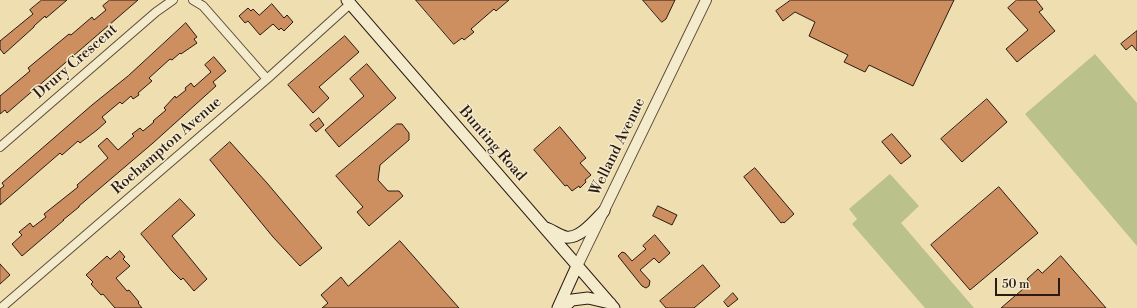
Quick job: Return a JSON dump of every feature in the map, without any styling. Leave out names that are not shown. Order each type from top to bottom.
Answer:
[{"type":"main road","name":"Bunting Road","points":[[348,2],[612,306]]},
{"type":"main road","points":[[543,226],[566,237],[573,236],[583,232],[604,211]]},
{"type":"main road","name":"Welland Avenue","points":[[558,308],[577,266]]},
{"type":"main road","points":[[563,308],[572,300],[588,298],[612,306]]},
{"type":"street","name":"Drury Crescent","points":[[0,147],[156,12],[173,0]]},
{"type":"street","points":[[193,0],[203,6],[267,79]]},
{"type":"street","name":"Welland Avenue","points":[[577,266],[706,0]]},
{"type":"street","name":"Roehampton Avenue","points":[[1,308],[267,79],[348,2]]},
{"type":"green space","points":[[1095,54],[1137,103],[1137,246],[1025,114]]},
{"type":"green space","points":[[890,174],[919,206],[901,223],[974,308],[925,308],[852,224],[857,219],[849,209]]},
{"type":"building","points":[[42,0],[67,0],[46,18],[45,16],[4,54],[0,49],[0,41],[33,14],[30,10]]},
{"type":"building","points":[[110,0],[138,0],[7,113],[5,110],[0,114],[0,96],[30,71],[28,68],[69,34],[71,35],[92,17],[94,20],[106,10],[103,6]]},
{"type":"building","points":[[416,0],[509,0],[496,11],[494,9],[471,29],[474,32],[464,40],[462,38],[454,44]]},
{"type":"building","points":[[643,0],[675,0],[666,19],[662,22]]},
{"type":"building","points":[[791,0],[954,0],[913,86],[869,65],[865,72],[844,62],[848,55],[809,36],[815,22],[795,12],[783,21],[776,11]]},
{"type":"building","points":[[1017,0],[1036,0],[1043,9],[1039,12],[1055,31],[1017,62],[1006,49],[1028,30],[1008,8]]},
{"type":"building","points":[[272,4],[284,18],[287,15],[293,22],[284,31],[281,28],[279,30],[273,24],[260,35],[248,21],[245,23],[239,16],[248,8],[251,11],[253,9],[259,15]]},
{"type":"building","points":[[186,23],[197,37],[194,39],[197,43],[181,54],[180,53],[172,60],[170,59],[149,78],[152,81],[138,93],[139,95],[133,99],[131,96],[122,104],[120,102],[102,117],[106,122],[97,130],[80,143],[78,141],[62,155],[60,153],[0,205],[0,189],[4,186],[2,183],[128,76]]},
{"type":"building","points":[[1137,31],[1137,51],[1132,45],[1126,50],[1121,44]]},
{"type":"building","points":[[345,36],[359,52],[319,87],[329,98],[313,113],[288,85]]},
{"type":"building","points":[[214,57],[226,71],[213,82],[216,86],[153,143],[22,256],[12,244],[22,235],[19,232],[30,223],[33,227],[46,217],[44,214],[78,187],[77,185],[108,158],[98,146],[107,138],[118,150],[134,136],[132,134],[140,128],[143,131],[166,110],[164,108],[175,96],[176,98],[186,90],[185,88],[191,83],[194,87],[211,72],[205,65]]},
{"type":"building","points":[[367,64],[396,98],[339,147],[325,130],[364,96],[350,79]]},
{"type":"building","points":[[987,99],[1007,122],[962,162],[941,139]]},
{"type":"building","points":[[319,118],[324,125],[316,132],[310,125]]},
{"type":"building","points":[[397,124],[402,124],[409,133],[409,140],[380,165],[378,180],[388,191],[399,191],[403,196],[369,226],[357,212],[363,207],[336,176]]},
{"type":"building","points":[[560,127],[586,158],[580,163],[591,175],[585,180],[586,182],[580,188],[579,186],[572,191],[567,185],[565,186],[534,150]]},
{"type":"building","points":[[892,134],[911,156],[901,164],[882,142]]},
{"type":"building","points":[[230,142],[322,248],[300,266],[273,237],[210,160]]},
{"type":"building","points":[[755,168],[794,214],[784,223],[781,223],[744,177]]},
{"type":"building","points":[[999,187],[1038,233],[970,290],[931,245]]},
{"type":"building","points":[[180,199],[195,215],[172,236],[207,279],[194,291],[183,278],[181,280],[172,271],[141,234]]},
{"type":"building","points":[[658,206],[677,215],[672,225],[653,216]]},
{"type":"building","points":[[655,235],[670,253],[659,263],[654,258],[640,270],[650,281],[649,286],[646,288],[642,286],[618,256],[622,252],[625,253],[632,261],[646,249],[643,246]]},
{"type":"building","points":[[400,241],[459,308],[322,308],[328,303],[321,295],[341,277],[348,286]]},
{"type":"building","points":[[120,251],[125,257],[123,259],[130,266],[116,278],[127,291],[129,290],[142,308],[115,308],[103,294],[101,295],[91,284],[93,282],[86,275],[107,256],[110,259]]},
{"type":"building","points":[[1061,256],[1106,308],[1001,308],[1030,283],[1027,279],[1038,269],[1042,273]]},
{"type":"building","points":[[0,264],[10,275],[0,284]]},
{"type":"building","points":[[703,265],[720,286],[694,308],[666,308],[660,301]]},
{"type":"building","points":[[733,293],[738,299],[728,307],[724,302]]}]
